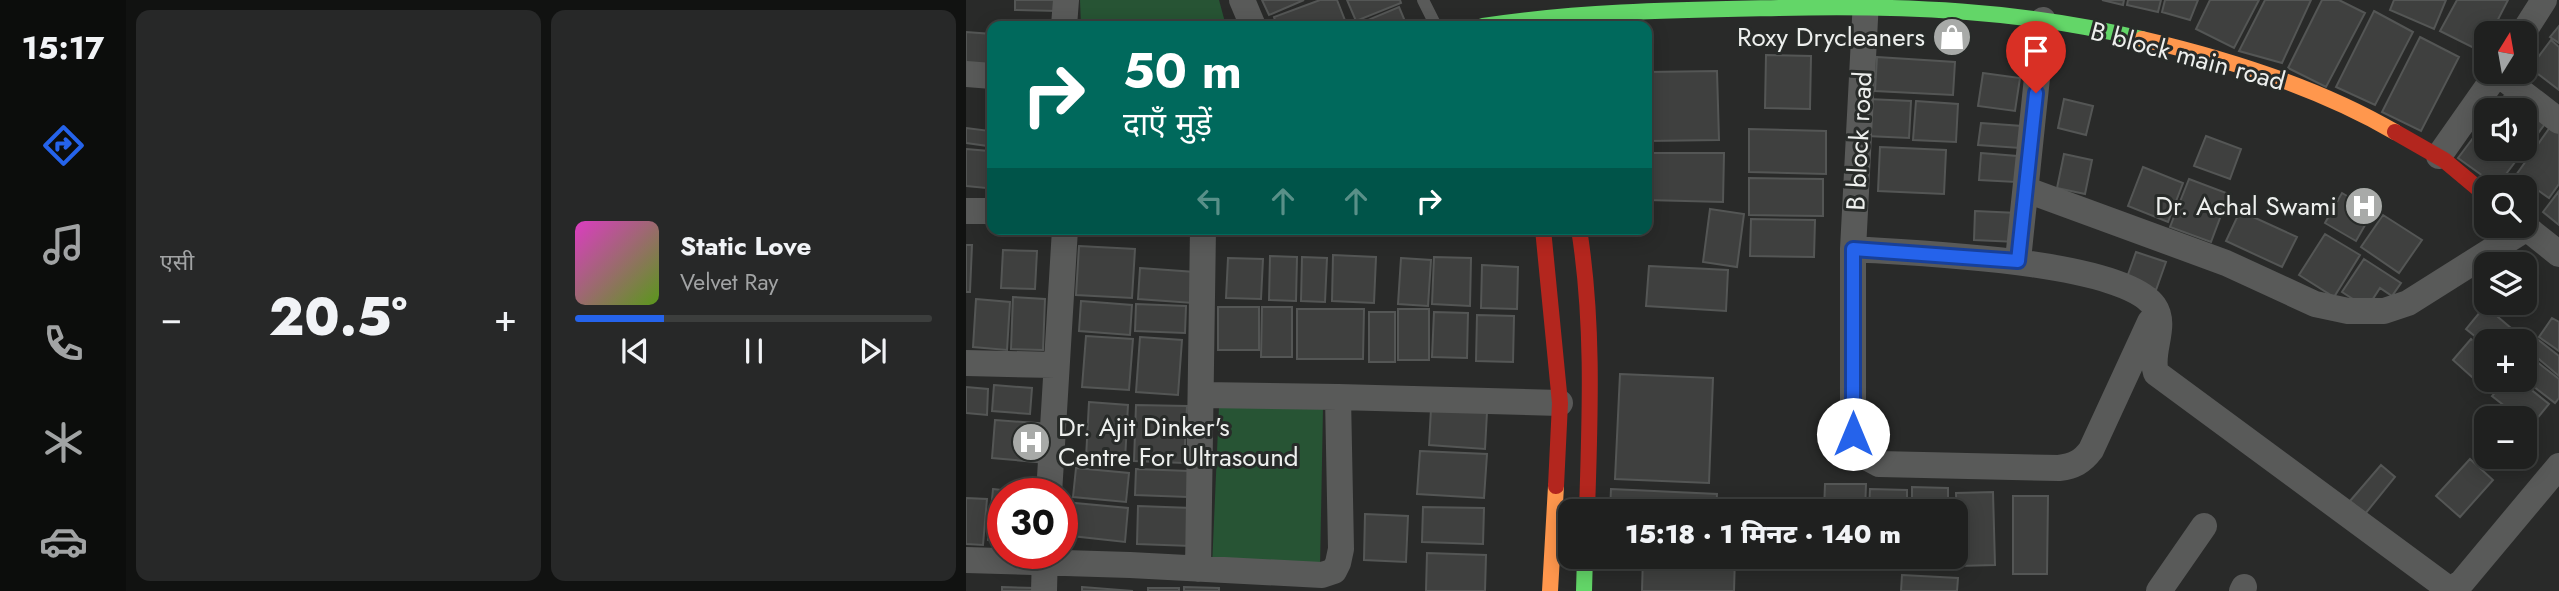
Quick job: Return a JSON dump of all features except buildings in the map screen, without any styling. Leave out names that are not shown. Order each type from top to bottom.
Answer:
[{"type":"street","points":[[1064,21],[1066,0]]},
{"type":"street","points":[[1242,0],[1251,21]]},
{"type":"street","points":[[2531,21],[2544,0]]},
{"type":"street","name":"B block main road","points":[[1518,19],[1676,4],[1866,3],[2043,20],[2131,36],[2209,57],[2288,83],[2357,112],[2439,156],[2474,184]]},
{"type":"street","name":"B block road","points":[[1866,3],[1853,249],[1853,434],[1866,457],[1879,464],[2059,468],[2073,466],[2091,450],[2157,309]]},
{"type":"street","points":[[1475,9],[1481,21]]},
{"type":"street","points":[[2018,261],[2043,20]]},
{"type":"street","points":[[966,74],[987,76]]},
{"type":"street","points":[[2439,156],[2489,84]]},
{"type":"street","points":[[2512,84],[2559,121]]},
{"type":"street","points":[[2027,190],[2225,263],[2315,304],[2348,311],[2384,311],[2408,303],[2508,238]]},
{"type":"street","points":[[966,211],[987,211]]},
{"type":"street","points":[[1050,478],[1065,235]]},
{"type":"street","points":[[1198,569],[1203,235]]},
{"type":"street","points":[[1544,235],[1560,403],[1550,591]]},
{"type":"street","points":[[1580,235],[1591,371],[1587,499]]},
{"type":"street","points":[[2537,237],[2559,254]]},
{"type":"street","points":[[1853,249],[2018,261],[2118,283],[2146,296],[2157,309],[2159,335],[2152,362],[2156,373],[2446,587],[2455,588],[2462,582],[2559,466]]},
{"type":"street","points":[[966,363],[1055,365]]},
{"type":"street","points":[[1202,395],[1560,403]]},
{"type":"street","points":[[1078,560],[1322,575],[1334,571],[1341,549],[1338,397]]},
{"type":"street","points":[[2159,591],[2204,526]]},
{"type":"street","points":[[966,560],[987,559]]},
{"type":"street","points":[[1044,569],[1044,591]]},
{"type":"street","points":[[1584,591],[1585,569]]},
{"type":"lane","points":[[1423,0],[1434,21]]},
{"type":"green space","points":[[1080,0],[1219,0],[1225,21],[1081,21]]},
{"type":"green space","points":[[1219,406],[1323,408],[1320,569],[1212,567]]},
{"type":"traffic: fast","points":[[1520,21],[1631,12],[1779,8],[1916,9],[2007,16],[2097,29],[2142,39]]},
{"type":"traffic: fast","points":[[1584,591],[1585,569]]},
{"type":"traffic: slow","points":[[2142,39],[2272,76],[2335,101],[2395,132]]},
{"type":"traffic: slow","points":[[1550,591],[1556,486]]},
{"type":"traffic: jam","points":[[2395,132],[2444,160],[2474,185]]},
{"type":"traffic: jam","points":[[1544,235],[1560,403],[1556,486]]},
{"type":"traffic: jam","points":[[1580,235],[1589,334],[1587,499]]},
{"type":"place","name":"Roxy Drycleaners","points":[[1952,37]]},
{"type":"place","name":"Dr. Achal Swami","points":[[2364,206]]},
{"type":"place","name":"Dr. Ajit Dinker's Centre For Ultrasound","points":[[1031,442]]},
{"type":"route","points":[[1853,434],[1853,249],[2018,261],[2036,93]]}]
